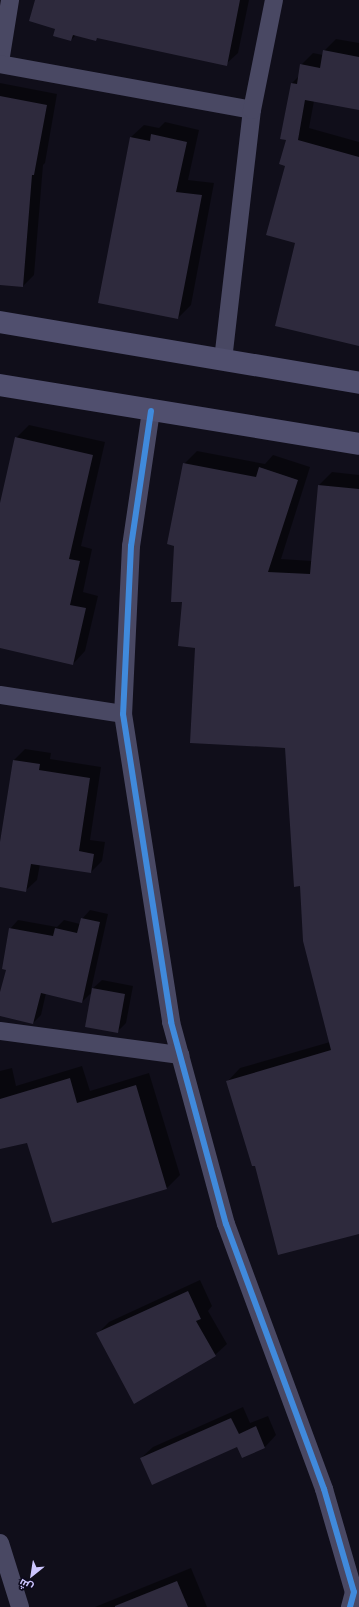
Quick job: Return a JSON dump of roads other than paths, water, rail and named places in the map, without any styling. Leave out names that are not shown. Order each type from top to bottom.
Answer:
[{"type":"street","points":[[10,0],[0,63],[252,110]]},
{"type":"street","points":[[223,360],[252,110],[274,0]]},
{"type":"street","points":[[0,322],[359,383]]},
{"type":"street","points":[[0,385],[359,444]]},
{"type":"street","points":[[151,411],[130,546],[123,714],[170,1022],[226,1224],[324,1489],[352,1560],[354,1592],[350,1607]]},
{"type":"street","points":[[0,696],[123,714]]},
{"type":"street","points":[[0,1031],[180,1055]]},
{"type":"street","points":[[0,1543],[20,1607]]}]
